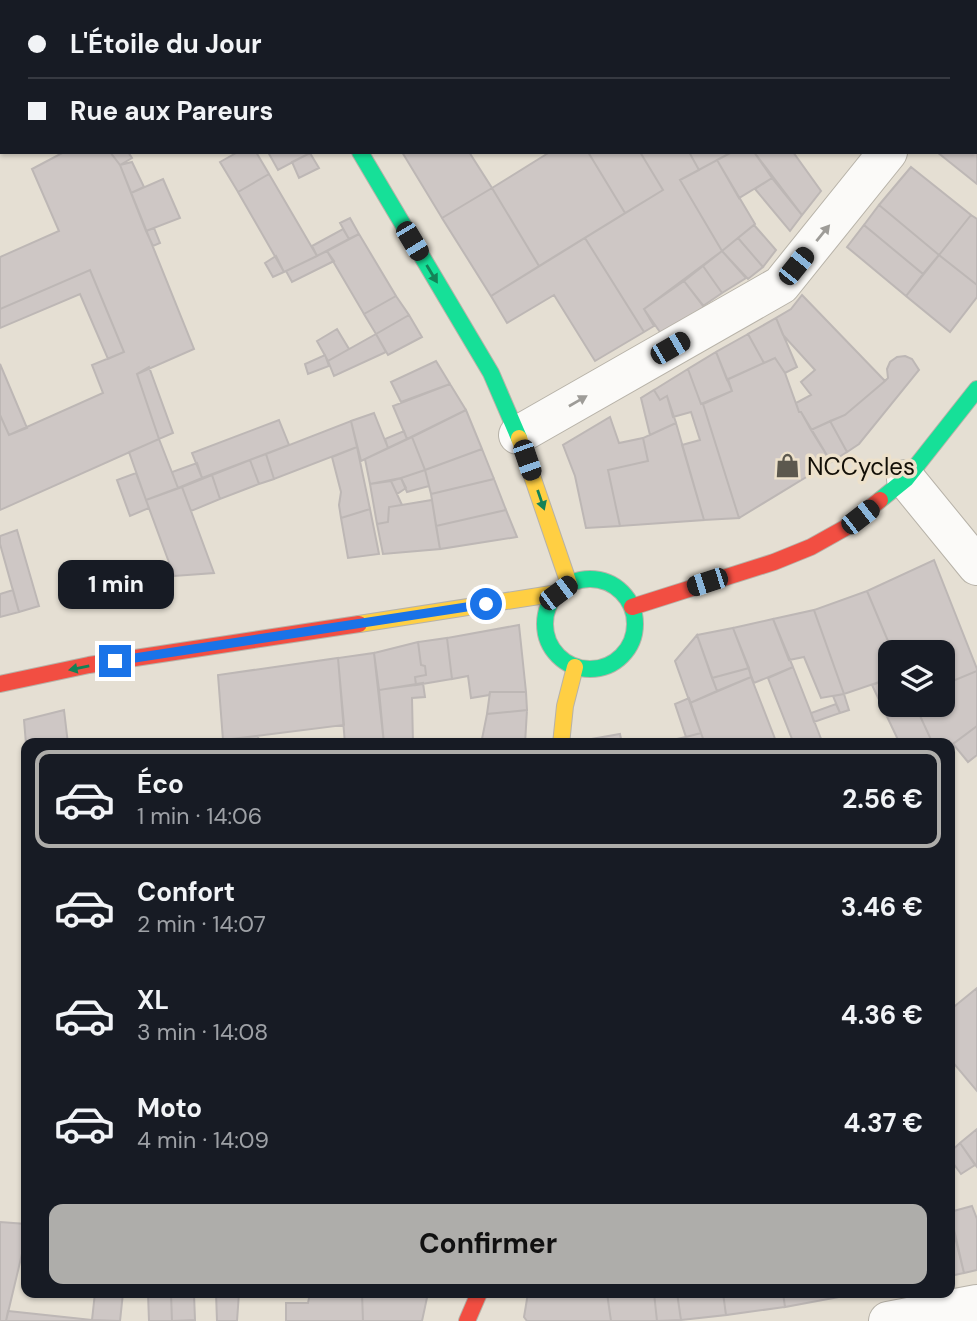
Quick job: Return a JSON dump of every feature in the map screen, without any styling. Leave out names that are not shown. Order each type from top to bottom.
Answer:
[{"type":"street","points":[[361,154],[491,373],[518,435],[563,589]]},
{"type":"street","points":[[518,435],[781,285],[886,154]]},
{"type":"street","points":[[632,607],[774,562],[811,547],[845,528],[906,479],[977,388]]},
{"type":"street","points":[[906,479],[977,566]]},
{"type":"street","points":[[0,684],[89,665],[563,589],[584,580],[598,580],[618,590],[632,607],[634,637],[628,650],[618,661],[604,668],[590,670],[575,667],[562,660],[552,649],[546,635],[545,620],[549,606],[563,589]]},
{"type":"street","points":[[562,738],[565,706],[575,667]]},
{"type":"street","points":[[467,1321],[477,1298]]},
{"type":"street","points":[[888,1321],[977,1304]]},
{"type":"building","points":[[60,154],[112,154],[120,165],[194,349],[137,374],[159,439],[0,510],[0,415],[9,435],[103,393],[92,365],[124,352],[90,270],[0,309],[0,257],[59,231],[32,169]]},
{"type":"building","points":[[112,154],[129,154],[132,158],[120,165]]},
{"type":"building","points":[[234,154],[257,154],[269,174],[238,192],[220,162]]},
{"type":"building","points":[[269,154],[308,154],[278,170]]},
{"type":"building","points":[[311,154],[319,168],[299,178],[292,162]]},
{"type":"building","points":[[403,154],[470,154],[492,188],[442,218]]},
{"type":"building","points":[[547,154],[589,154],[625,213],[539,266],[492,188]]},
{"type":"building","points":[[589,154],[641,154],[663,190],[625,213]]},
{"type":"building","points":[[641,154],[690,154],[699,170],[680,180],[722,251],[644,309],[654,326],[644,332],[585,238],[663,190]]},
{"type":"building","points":[[690,154],[728,154],[699,170]]},
{"type":"building","points":[[728,154],[755,154],[772,178],[739,198],[717,160]]},
{"type":"building","points":[[756,154],[794,154],[821,191],[802,215]]},
{"type":"building","points":[[940,154],[977,154],[977,184]]},
{"type":"building","points":[[717,160],[755,224],[722,251],[680,180]]},
{"type":"building","points":[[132,162],[144,187],[131,193],[120,165]]},
{"type":"building","points":[[911,167],[971,215],[939,255],[879,205]]},
{"type":"building","points":[[269,174],[317,256],[284,272],[238,192]]},
{"type":"building","points":[[772,178],[802,215],[790,231],[755,189]]},
{"type":"building","points":[[163,179],[180,218],[146,231],[131,193]]},
{"type":"building","points":[[492,188],[539,266],[491,296],[442,218]]},
{"type":"building","points":[[879,205],[939,255],[923,274],[864,225]]},
{"type":"building","points":[[971,215],[977,219],[977,285],[939,255]]},
{"type":"building","points":[[350,218],[359,234],[349,239],[340,223]]},
{"type":"building","points":[[754,225],[776,250],[763,267],[738,238]]},
{"type":"building","points":[[864,225],[923,274],[906,296],[847,247]]},
{"type":"building","points":[[154,228],[160,243],[153,246],[146,231]]},
{"type":"building","points":[[343,229],[349,239],[317,256],[312,246]]},
{"type":"building","points":[[359,234],[396,296],[364,314],[327,251]]},
{"type":"building","points":[[585,238],[644,332],[595,361],[554,295],[507,323],[491,296]]},
{"type":"building","points":[[738,238],[763,267],[748,279],[722,251]]},
{"type":"building","points":[[327,251],[334,261],[292,282],[286,271]]},
{"type":"building","points":[[722,251],[746,278],[722,293],[703,266]]},
{"type":"building","points":[[939,255],[977,285],[977,297],[950,332],[906,296]]},
{"type":"building","points":[[276,256],[284,272],[273,277],[265,263]]},
{"type":"building","points":[[703,266],[722,293],[703,306],[684,281]]},
{"type":"building","points":[[90,270],[124,352],[108,359],[80,294],[0,328],[0,309]]},
{"type":"building","points":[[684,281],[706,309],[662,335],[644,309]]},
{"type":"building","points":[[802,295],[885,381],[845,415],[811,430],[796,403],[811,395],[801,382],[815,370],[783,335],[776,318],[791,309]]},
{"type":"building","points":[[396,296],[409,315],[376,334],[364,314]]},
{"type":"building","points":[[409,315],[422,337],[388,355],[376,334]]},
{"type":"building","points":[[776,318],[797,367],[785,373],[775,358],[764,363],[748,334]]},
{"type":"building","points":[[337,329],[349,349],[328,361],[317,341]]},
{"type":"building","points":[[376,334],[386,352],[334,376],[328,361]]},
{"type":"building","points":[[748,334],[764,363],[727,380],[716,352]]},
{"type":"building","points":[[716,352],[732,391],[701,404],[688,369]]},
{"type":"building","points":[[325,355],[329,366],[308,374],[305,364]]},
{"type":"building","points":[[905,356],[912,359],[919,370],[859,444],[847,452],[830,421],[845,415],[885,381],[888,378],[887,369],[890,362]]},
{"type":"building","points":[[775,358],[785,373],[799,412],[831,462],[739,518],[703,404],[732,391],[728,379]]},
{"type":"building","points":[[436,361],[450,384],[401,402],[391,382]]},
{"type":"building","points":[[0,364],[27,428],[9,435],[0,415]]},
{"type":"building","points":[[149,367],[173,433],[159,439],[137,374]]},
{"type":"building","points":[[688,369],[703,404],[739,518],[704,520],[682,445],[700,440],[691,412],[673,417],[667,396],[660,400],[654,390]]},
{"type":"building","points":[[450,384],[466,410],[407,439],[393,406]]},
{"type":"building","points":[[654,390],[660,400],[667,396],[676,423],[650,435],[641,398]]},
{"type":"building","points":[[466,410],[482,449],[425,470],[412,437]]},
{"type":"building","points":[[374,413],[388,448],[361,461],[351,421]]},
{"type":"building","points":[[610,417],[619,443],[643,438],[648,461],[608,470],[620,526],[586,528],[575,476],[563,445]]},
{"type":"building","points":[[279,420],[289,445],[202,478],[192,453]]},
{"type":"building","points":[[351,421],[357,447],[274,479],[266,454]]},
{"type":"building","points":[[830,421],[847,452],[831,462],[811,430]]},
{"type":"building","points":[[676,423],[704,520],[620,526],[608,470],[648,461],[643,438]]},
{"type":"building","points":[[404,431],[407,439],[388,448],[385,439]]},
{"type":"building","points":[[412,437],[425,470],[370,484],[365,459]]},
{"type":"building","points":[[159,439],[178,488],[146,500],[129,452]]},
{"type":"building","points":[[357,447],[370,509],[341,518],[341,492],[332,457]]},
{"type":"building","points":[[482,449],[494,479],[431,494],[425,470]]},
{"type":"building","points":[[266,454],[274,479],[259,484],[250,460]]},
{"type":"building","points":[[250,460],[259,484],[220,499],[212,475]]},
{"type":"building","points":[[197,463],[202,478],[178,488],[172,472]]},
{"type":"building","points":[[425,470],[429,486],[407,492],[401,478]]},
{"type":"building","points":[[136,473],[149,508],[130,516],[117,480]]},
{"type":"building","points":[[212,475],[220,499],[191,511],[182,487]]},
{"type":"building","points":[[401,478],[406,488],[397,494],[391,481]]},
{"type":"building","points":[[494,479],[506,510],[436,526],[431,494]]},
{"type":"building","points":[[391,481],[402,505],[389,507],[388,522],[377,524],[370,484]]},
{"type":"building","points":[[182,487],[214,573],[174,576],[146,500]]},
{"type":"building","points":[[432,500],[440,549],[383,554],[377,524],[388,522],[389,507]]},
{"type":"building","points":[[370,509],[379,554],[348,558],[341,518]]},
{"type":"building","points":[[506,510],[517,537],[440,549],[436,526]]},
{"type":"building","points":[[17,530],[39,606],[19,612],[0,544],[0,536]]},
{"type":"building","points":[[934,560],[977,671],[955,680],[955,640],[888,640],[867,591]]},
{"type":"building","points":[[13,590],[19,612],[0,617],[0,594]]},
{"type":"building","points":[[867,591],[888,640],[878,640],[878,682],[844,694],[814,610]]},
{"type":"building","points":[[814,610],[844,694],[821,698],[804,657],[789,660],[773,619]]},
{"type":"building","points":[[773,619],[793,667],[754,683],[733,628]]},
{"type":"building","points":[[519,625],[526,692],[490,692],[489,695],[471,698],[468,676],[452,679],[447,638]]},
{"type":"building","points":[[733,628],[749,668],[712,678],[697,635]]},
{"type":"building","points":[[697,635],[717,691],[690,703],[675,661]]},
{"type":"building","points":[[447,638],[452,679],[416,685],[415,677],[426,675],[425,666],[421,665],[418,642]]},
{"type":"building","points":[[418,642],[421,665],[425,666],[426,675],[415,677],[416,685],[379,690],[374,653]]},
{"type":"building","points":[[374,653],[383,738],[345,738],[338,658]]},
{"type":"building","points":[[338,658],[344,725],[223,738],[218,675]]},
{"type":"building","points":[[793,667],[821,738],[792,738],[768,678]]},
{"type":"building","points":[[749,668],[751,677],[717,691],[712,678]]},
{"type":"building","points":[[977,671],[977,726],[955,742],[955,738],[930,738],[921,717],[955,717],[955,680]]},
{"type":"building","points":[[751,677],[775,738],[703,738],[690,703]]},
{"type":"building","points":[[423,683],[425,697],[412,698],[413,738],[383,738],[379,690]]},
{"type":"building","points":[[878,683],[878,698],[872,685]]},
{"type":"building","points":[[490,692],[526,692],[527,710],[487,714]]},
{"type":"building","points":[[844,694],[849,710],[840,713],[833,696]]},
{"type":"building","points":[[689,698],[701,733],[686,737],[675,704]]},
{"type":"building","points":[[836,704],[840,713],[814,722],[811,713]]},
{"type":"building","points":[[64,710],[67,738],[26,738],[24,720]]},
{"type":"building","points":[[527,710],[525,738],[482,738],[487,714]]},
{"type":"building","points":[[887,717],[921,717],[930,738],[897,738]]},
{"type":"building","points":[[977,726],[977,755],[968,762],[955,746],[955,742]]},
{"type":"building","points":[[701,733],[703,738],[681,738]]},
{"type":"building","points":[[620,734],[621,738],[597,738]]},
{"type":"building","points":[[977,988],[977,1091],[955,1065],[955,1006]]},
{"type":"building","points":[[977,1129],[977,1167],[960,1143]]},
{"type":"building","points":[[960,1143],[975,1165],[961,1174],[955,1166],[955,1148]]},
{"type":"building","points":[[972,1206],[977,1219],[977,1270],[964,1273],[955,1234],[955,1211]]},
{"type":"building","points":[[0,1222],[21,1224],[21,1258],[6,1321],[0,1321]]},
{"type":"building","points":[[955,1237],[964,1273],[955,1275]]},
{"type":"building","points":[[94,1298],[122,1298],[120,1321],[92,1320]]},
{"type":"building","points":[[148,1298],[171,1298],[172,1321],[149,1321]]},
{"type":"building","points":[[171,1298],[194,1298],[195,1320],[172,1321]]},
{"type":"building","points":[[216,1298],[239,1298],[237,1321],[217,1321]]},
{"type":"building","points":[[309,1298],[362,1298],[363,1321],[286,1321],[286,1303],[308,1303]]},
{"type":"building","points":[[362,1298],[427,1298],[422,1321],[363,1321]]},
{"type":"building","points":[[527,1298],[608,1298],[611,1321],[527,1321],[524,1317]]},
{"type":"building","points":[[608,1298],[655,1298],[657,1321],[611,1321]]},
{"type":"building","points":[[655,1298],[678,1298],[681,1320],[657,1321]]},
{"type":"building","points":[[678,1298],[724,1298],[726,1315],[681,1320]]},
{"type":"building","points":[[724,1298],[784,1298],[785,1307],[726,1315]]},
{"type":"building","points":[[784,1298],[834,1298],[785,1307]]},
{"type":"building","points":[[8,1311],[92,1320],[101,1321],[6,1321]]},
{"type":"traffic: fast","points":[[361,154],[491,373],[519,438]]},
{"type":"traffic: fast","points":[[880,500],[906,479],[977,389]]},
{"type":"traffic: fast","points":[[590,579],[607,582],[622,592],[632,607],[635,624],[632,641],[622,656],[607,666],[590,669],[573,666],[558,656],[548,641],[545,624],[548,607],[558,592],[573,582],[590,579]]},
{"type":"traffic: slow","points":[[519,438],[569,584]]},
{"type":"traffic: slow","points":[[359,624],[558,593]]},
{"type":"traffic: slow","points":[[562,738],[565,706],[575,667]]},
{"type":"traffic: jam","points":[[632,607],[774,562],[811,547],[845,528],[880,500]]},
{"type":"traffic: jam","points":[[0,684],[89,665],[359,624]]},
{"type":"traffic: jam","points":[[467,1321],[477,1298]]},
{"type":"place","name":"NCCycles","points":[[787,466]]},
{"type":"route","points":[[115,661],[486,604]]}]
